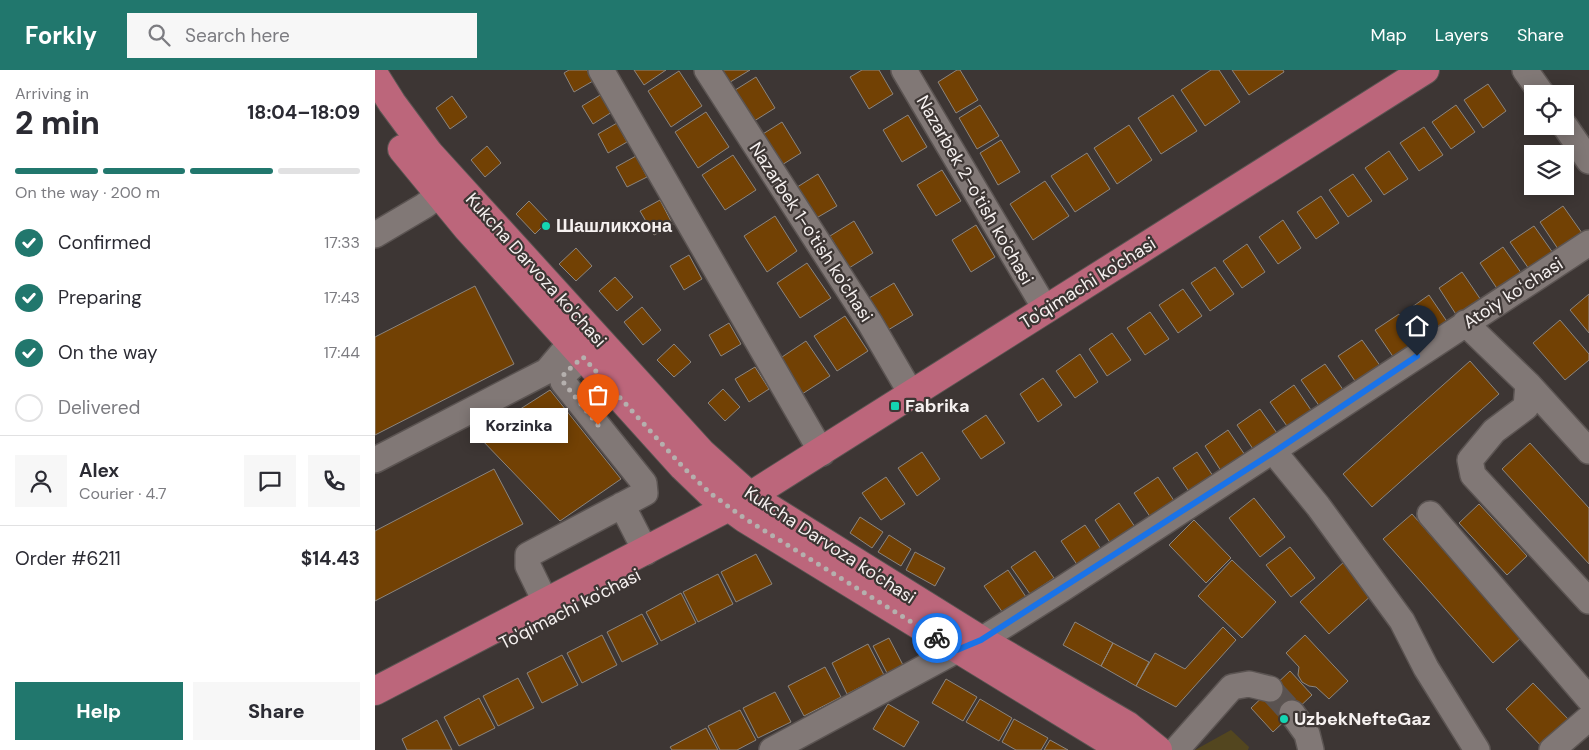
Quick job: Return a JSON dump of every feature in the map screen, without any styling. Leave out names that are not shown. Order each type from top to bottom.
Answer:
[{"type":"main road","name":"To'qimachi ko'chasi","points":[[375,709],[510,630],[742,508],[822,453],[912,395],[1425,70]]},
{"type":"main road","name":"Kukcha Darvoza ko'chasi","points":[[375,76],[448,189],[577,350],[683,467],[710,493],[742,508],[969,645],[1123,750]]},
{"type":"main road","name":"Kukcha Darvoza ko'chasi","points":[[375,111],[406,155],[448,189],[702,453],[742,508]]},
{"type":"main road","name":"To'qimachi ko'chasi","points":[[375,691],[510,630],[546,603],[646,552],[742,508]]},
{"type":"main road","name":"Kukcha Darvoza ko'chasi","points":[[969,645],[1127,725],[1158,750]]},
{"type":"street","points":[[601,70],[822,453]]},
{"type":"street","name":"Nazarbek 1-o'tish ko'chasi","points":[[707,70],[870,324],[912,395]]},
{"type":"street","name":"Nazarbek 2-o'tish ko'chasi","points":[[904,70],[1046,310]]},
{"type":"street","points":[[1525,70],[1536,85]]},
{"type":"street","points":[[1571,135],[1589,161]]},
{"type":"street","points":[[375,235],[448,189]]},
{"type":"street","name":"Atoiy koʻchasi","points":[[772,750],[969,645],[1274,452],[1465,324],[1589,244]]},
{"type":"street","points":[[1465,324],[1528,384],[1589,451]]},
{"type":"street","points":[[375,460],[547,371],[577,350]]},
{"type":"street","points":[[546,603],[528,566],[528,555],[645,493],[644,483],[563,382],[564,374],[577,350]]},
{"type":"street","points":[[1528,384],[1525,407],[1494,431],[1470,460],[1473,475],[1589,601]]},
{"type":"street","points":[[1274,452],[1318,506],[1402,621],[1427,668],[1477,750]]},
{"type":"street","points":[[622,505],[646,552]]},
{"type":"street","points":[[1430,514],[1589,699]]},
{"type":"street","points":[[1176,750],[1232,687],[1249,684],[1270,690]]},
{"type":"street","points":[[1292,713],[1307,734],[1311,750]]},
{"type":"street","points":[[1552,750],[1587,723]]},
{"type":"shaded area","points":[[1231,730],[1249,747],[1248,750],[1195,750]]},
{"type":"building","points":[[569,70],[587,70],[593,81],[574,92],[564,73]]},
{"type":"building","points":[[634,70],[666,70],[644,85]]},
{"type":"building","points":[[719,70],[750,70],[727,84]]},
{"type":"building","points":[[862,70],[879,70],[893,94],[869,109],[850,77]]},
{"type":"building","points":[[960,70],[978,100],[956,113],[938,82]]},
{"type":"building","points":[[1211,70],[1219,70],[1240,102],[1205,126],[1181,90]]},
{"type":"building","points":[[1232,70],[1283,70],[1284,72],[1249,95]]},
{"type":"building","points":[[679,71],[702,106],[671,127],[648,91]]},
{"type":"building","points":[[756,77],[775,108],[751,123],[732,92]]},
{"type":"building","points":[[1488,84],[1506,111],[1483,128],[1464,100]]},
{"type":"building","points":[[602,94],[612,112],[593,124],[582,106]]},
{"type":"building","points":[[1173,95],[1197,131],[1161,154],[1138,118]]},
{"type":"building","points":[[452,96],[467,117],[450,129],[436,108]]},
{"type":"building","points":[[980,105],[999,136],[977,149],[959,118]]},
{"type":"building","points":[[1456,105],[1475,132],[1451,149],[1432,122]]},
{"type":"building","points":[[706,112],[729,147],[698,168],[675,132]]},
{"type":"building","points":[[908,115],[927,147],[902,162],[883,130]]},
{"type":"building","points":[[782,122],[801,153],[777,168],[758,137]]},
{"type":"building","points":[[617,123],[627,142],[608,153],[598,134]]},
{"type":"building","points":[[1129,125],[1152,160],[1117,184],[1094,148]]},
{"type":"building","points":[[1424,127],[1443,155],[1419,171],[1400,143]]},
{"type":"building","points":[[1001,140],[1020,172],[998,185],[980,153]]},
{"type":"building","points":[[487,146],[501,163],[485,177],[471,160]]},
{"type":"building","points":[[1389,151],[1408,179],[1384,195],[1365,168]]},
{"type":"building","points":[[1087,153],[1110,189],[1075,212],[1051,176]]},
{"type":"building","points":[[733,155],[756,190],[725,210],[702,175]]},
{"type":"building","points":[[636,156],[647,177],[627,187],[616,167]]},
{"type":"building","points":[[942,170],[961,201],[936,216],[917,185]]},
{"type":"building","points":[[818,174],[837,206],[813,220],[794,189]]},
{"type":"building","points":[[1353,174],[1372,201],[1348,217],[1329,190]]},
{"type":"building","points":[[1045,181],[1069,216],[1033,240],[1010,204]]},
{"type":"building","points":[[1321,196],[1339,223],[1316,239],[1297,212]]},
{"type":"building","points":[[660,200],[673,225],[654,235],[640,211]]},
{"type":"building","points":[[529,201],[548,221],[535,234],[516,214]]},
{"type":"building","points":[[1563,206],[1582,233],[1558,249],[1540,222]]},
{"type":"building","points":[[775,216],[797,251],[767,272],[744,236]]},
{"type":"building","points":[[1283,220],[1301,248],[1278,264],[1259,237]]},
{"type":"building","points":[[854,221],[873,253],[849,268],[830,236]]},
{"type":"building","points":[[976,225],[995,257],[971,272],[952,240]]},
{"type":"building","points":[[1534,226],[1553,253],[1529,269],[1510,242]]},
{"type":"building","points":[[1247,244],[1265,272],[1242,288],[1223,261]]},
{"type":"building","points":[[1503,247],[1522,274],[1498,290],[1480,263]]},
{"type":"building","points":[[576,248],[592,266],[576,281],[559,264]]},
{"type":"building","points":[[689,255],[702,279],[684,290],[670,266]]},
{"type":"building","points":[[807,263],[831,298],[800,318],[777,283]]},
{"type":"building","points":[[1215,267],[1234,294],[1210,311],[1191,283]]},
{"type":"building","points":[[1462,272],[1481,300],[1457,316],[1439,288]]},
{"type":"building","points":[[615,277],[633,297],[617,311],[599,291]]},
{"type":"building","points":[[894,283],[913,315],[888,330],[869,298]]},
{"type":"building","points":[[475,286],[514,364],[375,435],[375,337]]},
{"type":"building","points":[[1183,289],[1202,316],[1178,333],[1159,305]]},
{"type":"building","points":[[1589,294],[1589,333],[1570,310]]},
{"type":"building","points":[[1429,295],[1448,323],[1424,339],[1405,312]]},
{"type":"building","points":[[642,307],[661,330],[643,345],[624,322]]},
{"type":"building","points":[[1150,312],[1169,339],[1145,355],[1127,328]]},
{"type":"building","points":[[1399,314],[1418,341],[1394,358],[1375,330]]},
{"type":"building","points":[[845,316],[868,351],[837,371],[814,336]]},
{"type":"building","points":[[1560,320],[1589,354],[1589,360],[1565,380],[1533,343]]},
{"type":"building","points":[[729,323],[741,344],[721,356],[709,335]]},
{"type":"building","points":[[1112,333],[1131,360],[1107,376],[1089,349]]},
{"type":"building","points":[[1362,340],[1381,367],[1357,384],[1338,356]]},
{"type":"building","points":[[806,341],[830,376],[799,396],[776,361]]},
{"type":"building","points":[[674,344],[691,362],[674,377],[657,360]]},
{"type":"building","points":[[1080,354],[1098,382],[1075,398],[1056,371]]},
{"type":"building","points":[[1470,361],[1499,394],[1372,507],[1343,474]]},
{"type":"building","points":[[1325,364],[1344,391],[1320,407],[1301,380]]},
{"type":"building","points":[[755,367],[769,389],[749,402],[735,379]]},
{"type":"building","points":[[1043,378],[1062,405],[1038,422],[1020,394]]},
{"type":"building","points":[[1294,385],[1313,413],[1289,429],[1270,402]]},
{"type":"building","points":[[723,389],[740,407],[725,421],[708,403]]},
{"type":"building","points":[[550,390],[621,479],[560,521],[478,436]]},
{"type":"building","points":[[1260,409],[1279,436],[1255,452],[1237,425]]},
{"type":"building","points":[[986,415],[1005,443],[981,459],[962,431]]},
{"type":"building","points":[[1228,430],[1247,458],[1223,474],[1205,446]]},
{"type":"building","points":[[1530,443],[1589,508],[1589,564],[1502,469]]},
{"type":"building","points":[[922,452],[940,479],[917,496],[898,468]]},
{"type":"building","points":[[1197,452],[1215,479],[1192,496],[1173,468]]},
{"type":"building","points":[[494,469],[523,524],[375,601],[375,531]]},
{"type":"building","points":[[886,477],[905,504],[881,520],[862,493]]},
{"type":"building","points":[[1158,477],[1177,505],[1153,521],[1134,493]]},
{"type":"building","points":[[1254,498],[1285,537],[1260,557],[1229,518]]},
{"type":"building","points":[[1119,503],[1137,530],[1113,547],[1095,520]]},
{"type":"building","points":[[1479,504],[1527,556],[1507,575],[1459,523]]},
{"type":"building","points":[[1412,514],[1521,638],[1493,663],[1383,539]]},
{"type":"building","points":[[860,517],[883,532],[872,548],[850,533]]},
{"type":"building","points":[[1194,520],[1231,558],[1206,583],[1169,545]]},
{"type":"building","points":[[1085,525],[1103,552],[1080,569],[1061,541]]},
{"type":"building","points":[[889,535],[911,549],[901,566],[878,552]]},
{"type":"building","points":[[1290,547],[1315,578],[1291,597],[1266,565]]},
{"type":"building","points":[[1035,551],[1054,578],[1030,594],[1011,567]]},
{"type":"building","points":[[915,552],[945,568],[935,586],[906,570]]},
{"type":"building","points":[[756,554],[772,584],[736,602],[721,572]]},
{"type":"building","points":[[1232,560],[1276,602],[1242,638],[1198,596]]},
{"type":"building","points":[[1345,561],[1374,593],[1329,634],[1300,602]]},
{"type":"building","points":[[1008,570],[1026,597],[1003,613],[984,586]]},
{"type":"building","points":[[718,574],[733,604],[698,622],[683,592]]},
{"type":"building","points":[[681,593],[696,623],[661,641],[646,612]]},
{"type":"building","points":[[642,614],[658,644],[622,662],[607,632]]},
{"type":"building","points":[[1075,622],[1113,643],[1101,666],[1063,645]]},
{"type":"building","points":[[1223,627],[1236,640],[1176,707],[1136,686],[1155,653],[1185,669]]},
{"type":"building","points":[[602,635],[617,665],[582,683],[567,653]]},
{"type":"building","points":[[1305,635],[1348,681],[1329,699],[1316,687],[1302,682],[1298,675],[1299,667],[1286,653]]},
{"type":"building","points":[[889,638],[903,665],[887,673],[873,646]]},
{"type":"building","points":[[1113,643],[1149,662],[1136,686],[1101,666]]},
{"type":"building","points":[[868,644],[884,675],[847,694],[832,663]]},
{"type":"building","points":[[562,655],[578,685],[542,703],[527,673]]},
{"type":"building","points":[[825,667],[841,697],[804,716],[788,686]]},
{"type":"building","points":[[1290,671],[1312,695],[1273,732],[1251,708]]},
{"type":"building","points":[[518,678],[534,708],[498,726],[483,696]]},
{"type":"building","points":[[946,679],[977,697],[963,721],[932,703]]},
{"type":"building","points":[[1533,683],[1571,722],[1544,749],[1506,709]]},
{"type":"building","points":[[775,692],[791,722],[758,738],[743,708]]},
{"type":"building","points":[[479,698],[495,728],[459,746],[444,717]]},
{"type":"building","points":[[980,699],[1012,718],[999,741],[966,722]]},
{"type":"building","points":[[888,704],[919,722],[904,747],[873,729]]},
{"type":"building","points":[[740,710],[756,740],[737,750],[720,750],[708,726]]},
{"type":"building","points":[[1014,719],[1048,738],[1041,750],[1016,750],[1002,742]]},
{"type":"building","points":[[437,720],[452,750],[407,750],[402,739]]},
{"type":"building","points":[[706,728],[718,750],[672,750],[670,747]]},
{"type":"building","points":[[1050,740],[1068,750],[1044,750]]},
{"type":"tunnel","points":[[1270,689],[1292,713]]},
{"type":"way so far","points":[[598,425],[563,382],[564,374],[583,357],[683,467],[710,493],[744,518],[937,638]]},
{"type":"place","name":"Шашликхона","points":[[546,226]]},
{"type":"place","name":"Fabrika","points":[[895,406]]},
{"type":"place","name":"Korzinka","points":[[598,425]]},
{"type":"place","name":"UzbekNefteGaz","points":[[1284,719]]},
{"type":"route","points":[[937,638],[957,650],[981,640],[1274,452],[1417,356]]}]
